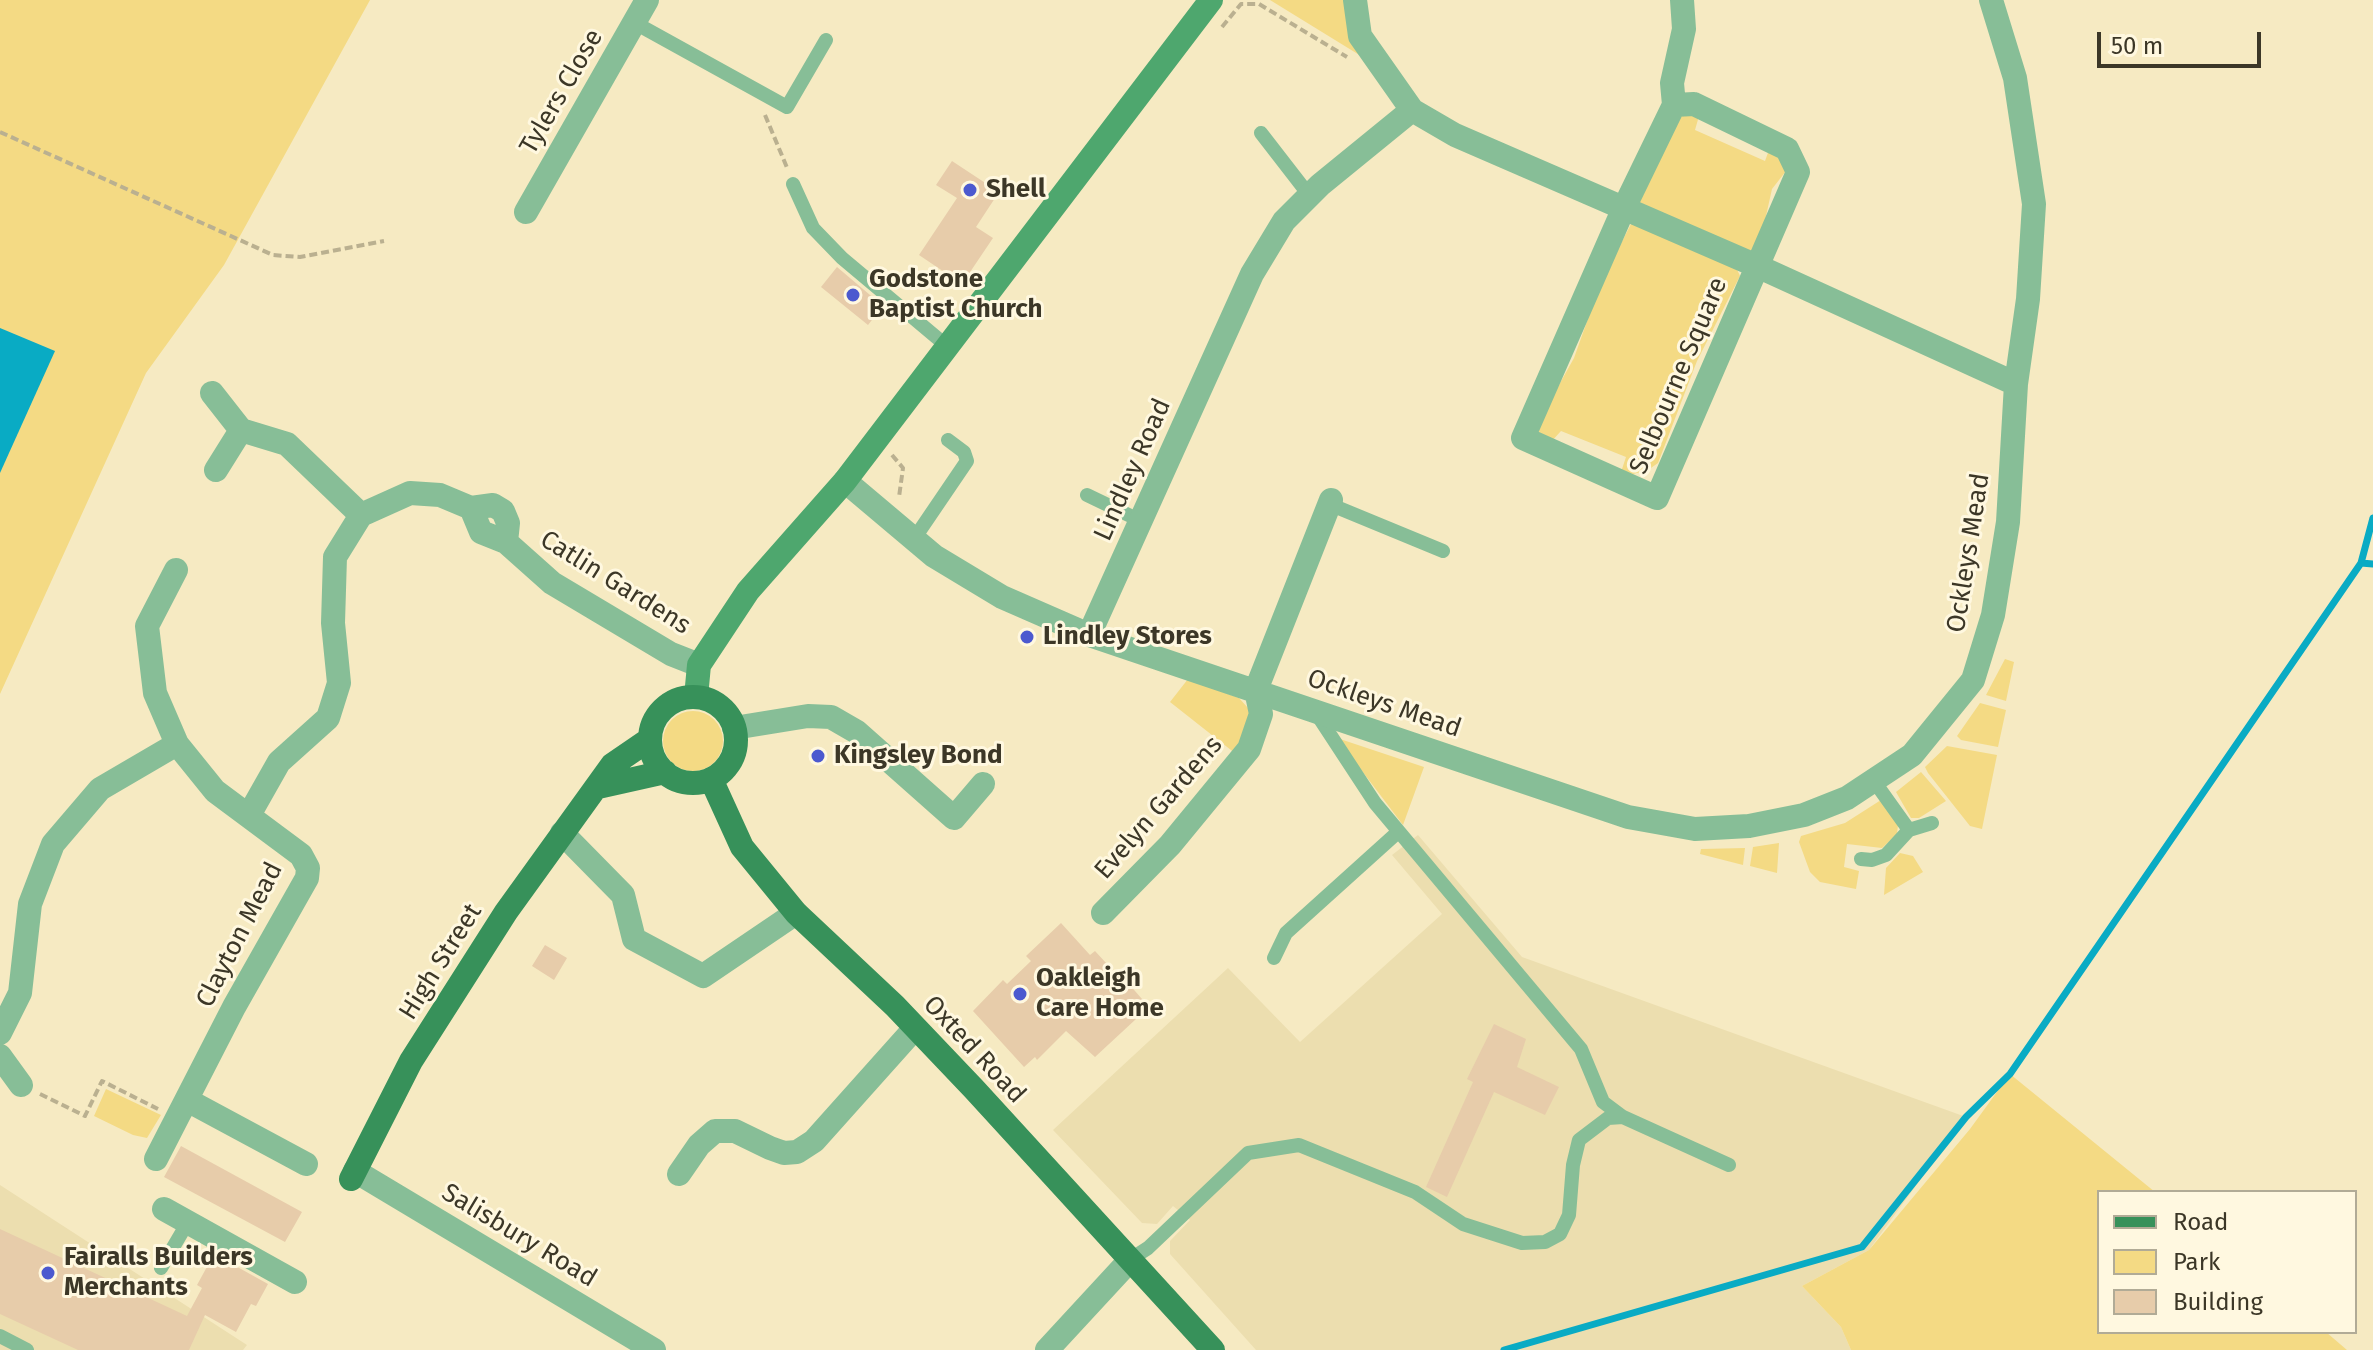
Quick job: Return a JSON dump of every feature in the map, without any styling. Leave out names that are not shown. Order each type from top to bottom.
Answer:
[{"type":"main road","points":[[696,697],[699,665],[748,591],[845,481],[1211,0]]},
{"type":"main road","points":[[696,697],[718,705],[734,728],[735,749],[731,759],[711,779],[682,782],[657,763],[650,739],[661,711],[675,701],[696,697]]},
{"type":"main road","name":"High Street","points":[[353,1175],[411,1061],[506,912],[612,765],[650,739]]},
{"type":"main road","points":[[598,787],[665,772]]},
{"type":"main road","name":"Oxted Road","points":[[711,779],[742,847],[796,913],[915,1028],[1213,1350]]},
{"type":"street","name":"Tylers Close","points":[[526,212],[647,0]]},
{"type":"street","points":[[1355,0],[1360,36],[1412,110]]},
{"type":"street","points":[[1674,105],[1672,83],[1684,29],[1682,0]]},
{"type":"street","name":"Ockleys Mead","points":[[1089,635],[1628,817],[1695,829],[1749,826],[1804,815],[1847,798],[1912,755],[1973,680],[1993,615],[2008,522],[2016,384],[2028,299],[2034,204],[2015,78],[1991,0]]},
{"type":"street","name":"Selbourne Square","points":[[1694,104],[1787,149],[1798,172],[1657,498],[1523,438],[1623,210],[1674,105],[1694,104]]},
{"type":"street","name":"Selbourne Square","points":[[1412,110],[1455,135],[1757,266],[2016,384]]},
{"type":"street","name":"Lindley Road","points":[[1089,635],[1252,274],[1284,221],[1309,195],[1412,110]]},
{"type":"street","points":[[212,393],[241,430],[287,444],[361,515],[335,557],[333,623],[339,683],[328,718],[279,762],[249,815]]},
{"type":"street","points":[[216,470],[241,430]]},
{"type":"street","points":[[845,481],[934,556],[1002,597],[1089,635]]},
{"type":"street","name":"Catlin Gardens","points":[[361,515],[410,493],[440,495],[471,508],[493,505],[503,511],[508,523],[506,542],[552,583],[671,654],[699,665]]},
{"type":"street","points":[[1256,690],[1330,502]]},
{"type":"street","name":"Clayton Mead","points":[[156,1159],[234,1007],[307,878],[308,868],[301,855],[215,791],[177,744],[155,693],[147,626],[176,570]]},
{"type":"street","name":"Evelyn Gardens","points":[[1103,913],[1170,845],[1249,749],[1261,714],[1256,690]]},
{"type":"street","points":[[734,728],[808,716],[831,717],[857,732],[954,818],[983,784]]},
{"type":"street","points":[[0,1033],[20,993],[30,904],[53,844],[100,789],[177,744]]},
{"type":"street","points":[[562,833],[623,895],[634,939],[703,976],[796,913]]},
{"type":"street","points":[[679,1174],[699,1145],[715,1131],[735,1131],[784,1153],[797,1152],[814,1141],[915,1028]]},
{"type":"street","points":[[0,1056],[21,1085]]},
{"type":"street","points":[[183,1109],[306,1164]]},
{"type":"street","name":"Salisbury Road","points":[[353,1175],[654,1350]]},
{"type":"street","points":[[164,1209],[295,1282]]},
{"type":"street","points":[[1047,1350],[1131,1259]]},
{"type":"lane","points":[[635,23],[787,107],[826,40]]},
{"type":"lane","points":[[1261,133],[1309,195]]},
{"type":"lane","points":[[793,184],[813,228],[948,347]]},
{"type":"lane","points":[[914,539],[967,461],[964,452],[948,440]]},
{"type":"lane","points":[[1087,495],[1141,521]]},
{"type":"lane","points":[[1330,502],[1443,551]]},
{"type":"lane","points":[[1316,712],[1398,832],[1581,1049],[1603,1102],[1623,1117],[1729,1165]]},
{"type":"lane","points":[[1874,781],[1909,830]]},
{"type":"lane","points":[[1861,859],[1872,860],[1886,855],[1909,830],[1932,823]]},
{"type":"lane","points":[[1274,958],[1286,933],[1398,832]]},
{"type":"lane","points":[[1131,1259],[1148,1248],[1248,1153],[1299,1145],[1415,1192],[1463,1224],[1522,1243],[1545,1242],[1560,1234],[1569,1215],[1573,1165],[1579,1140],[1608,1118],[1623,1117]]},
{"type":"lane","points":[[161,1268],[188,1222]]},
{"type":"lane","points":[[0,1336],[27,1350]]},
{"type":"path","points":[[1218,32],[1241,4],[1259,4],[1344,56],[1383,69]]},
{"type":"path","points":[[755,90],[793,184]]},
{"type":"path","points":[[0,132],[273,255],[300,257],[384,241]]},
{"type":"path","points":[[883,462],[893,452],[903,468],[904,480],[896,503],[886,494]]},
{"type":"path","points":[[21,1085],[85,1116],[102,1081],[183,1109]]},
{"type":"shaded area","points":[[1418,835],[1522,957],[1966,1117],[1869,1250],[1802,1286],[1841,1327],[1851,1350],[1256,1350],[1170,1254],[1170,1241],[1190,1220],[1173,1206],[1157,1224],[1142,1223],[1053,1130],[1228,968],[1300,1042],[1442,914],[1392,855]]},
{"type":"shaded area","name":"Fairalls Builders Merchants","points":[[0,1185],[247,1345],[243,1350],[0,1350]]},
{"type":"green space","points":[[0,0],[370,0],[224,265],[146,373],[0,694]]},
{"type":"green space","points":[[1270,0],[1346,0],[1361,56]]},
{"type":"green space","points":[[1681,115],[1699,116],[1695,130],[1765,161],[1769,150],[1778,153],[1786,171],[1772,189],[1760,243],[1747,254],[1639,206],[1641,185]]},
{"type":"green space","points":[[1631,224],[1638,224],[1735,265],[1740,276],[1697,361],[1658,463],[1633,474],[1621,472],[1626,457],[1561,431],[1551,442],[1540,434],[1536,426],[1574,358],[1601,282]]},
{"type":"green space","points":[[2005,659],[2014,662],[2006,701],[1986,695]]},
{"type":"green space","points":[[1188,679],[1239,698],[1248,708],[1250,717],[1236,754],[1170,702]]},
{"type":"green space","points":[[1980,703],[2006,710],[1998,747],[1961,740],[1957,736]]},
{"type":"green space","points":[[693,711],[704,713],[714,720],[721,730],[721,752],[714,762],[704,769],[693,771],[682,769],[672,762],[665,752],[663,741],[665,730],[672,720],[682,713]]},
{"type":"green space","points":[[1337,738],[1424,767],[1403,825]]},
{"type":"green space","points":[[1947,746],[1997,755],[1982,829],[1970,826],[1925,767]]},
{"type":"green space","points":[[1921,772],[1946,801],[1919,818],[1911,818],[1896,792]]},
{"type":"green space","points":[[1881,800],[1898,825],[1897,834],[1882,848],[1847,844],[1844,867],[1859,871],[1856,889],[1820,882],[1810,872],[1799,842],[1801,836],[1845,823]]},
{"type":"green space","points":[[1779,843],[1777,873],[1750,866],[1753,847]]},
{"type":"green space","points":[[1745,848],[1743,865],[1700,854],[1701,849]]},
{"type":"green space","points":[[1900,853],[1913,856],[1923,872],[1884,895],[1886,868]]},
{"type":"green space","points":[[2010,1074],[2153,1190],[2097,1190],[2097,1334],[2328,1334],[2347,1350],[1851,1350],[1841,1327],[1802,1286],[1869,1250],[1970,1129]]},
{"type":"green space","points":[[106,1089],[161,1115],[147,1138],[133,1135],[94,1116]]},
{"type":"water","points":[[0,328],[55,351],[0,473]]},
{"type":"building","points":[[952,161],[999,192],[976,227],[993,238],[962,284],[919,255],[957,198],[936,185]]},
{"type":"building","name":"Godstone Baptist Church","points":[[837,267],[883,306],[868,325],[821,287]]},
{"type":"building","name":"Oakleigh Care Home","points":[[1061,923],[1090,955],[1095,951],[1119,977],[1121,975],[1149,1007],[1095,1057],[1066,1031],[1037,1060],[1035,1057],[1024,1067],[973,1011],[1003,980],[1007,984],[1031,961],[1026,956]]},
{"type":"building","points":[[545,945],[567,958],[554,980],[532,966]]},
{"type":"building","points":[[1494,1024],[1526,1039],[1517,1067],[1559,1087],[1545,1115],[1494,1092],[1447,1197],[1426,1187],[1473,1082],[1467,1079]]},
{"type":"building","points":[[181,1146],[302,1212],[285,1242],[164,1177]]},
{"type":"building","name":"Fairalls Builders Merchants","points":[[0,1229],[187,1316],[202,1288],[197,1285],[214,1254],[268,1284],[256,1306],[251,1304],[236,1332],[205,1315],[189,1350],[78,1350],[0,1314]]},
{"type":"waterway","points":[[2361,563],[2373,518]]},
{"type":"waterway","points":[[1504,1350],[1862,1247],[1966,1117],[2010,1074],[2361,563],[2373,564]]},
{"type":"place","name":"Shell","points":[[970,190]]},
{"type":"place","name":"Godstone Baptist Church","points":[[853,295]]},
{"type":"place","name":"Lindley Stores","points":[[1027,637]]},
{"type":"place","name":"Kingsley Bond","points":[[818,756]]},
{"type":"place","name":"Oakleigh Care Home","points":[[1020,994]]},
{"type":"place","name":"Fairalls Builders Merchants","points":[[48,1273]]}]
